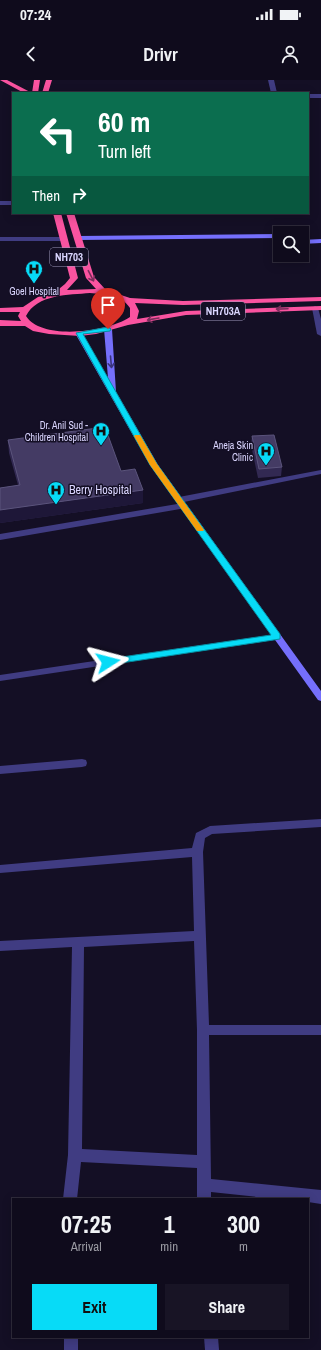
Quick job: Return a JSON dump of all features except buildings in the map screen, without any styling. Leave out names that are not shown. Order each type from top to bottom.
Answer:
[{"type":"highway","points":[[2,80],[28,92]]},
{"type":"highway","points":[[35,92],[37,80]]},
{"type":"highway","points":[[45,92],[49,80]]},
{"type":"highway","name":"NH703","points":[[56,295],[68,286],[74,278],[57,214]]},
{"type":"highway","name":"NH703","points":[[70,214],[90,278],[103,292]]},
{"type":"highway","name":"NH703","points":[[0,310],[24,309],[29,304],[56,295],[74,292],[103,292],[116,295],[127,300]]},
{"type":"highway","name":"NH703A","points":[[127,300],[183,303],[321,298]]},
{"type":"highway","points":[[0,323],[28,324],[48,331],[79,333],[108,329],[127,323],[133,318],[135,312],[134,306],[127,300]]},
{"type":"highway","name":"NH703A","points":[[127,323],[186,313],[318,308]]},
{"type":"highway","points":[[24,309],[22,316],[28,324]]},
{"type":"main road","points":[[79,241],[273,236]]},
{"type":"main road","points":[[309,236],[321,236]]},
{"type":"main road","points":[[79,241],[273,242]]},
{"type":"main road","points":[[309,242],[321,241]]},
{"type":"main road","points":[[108,329],[114,395]]},
{"type":"main road","points":[[79,333],[154,465],[321,698]]},
{"type":"street","points":[[271,80],[274,92]]},
{"type":"street","points":[[309,96],[321,96]]},
{"type":"street","points":[[0,203],[12,203]]},
{"type":"street","points":[[0,239],[64,239]]},
{"type":"street","points":[[318,308],[321,334]]},
{"type":"street","points":[[0,537],[181,503],[321,472]]},
{"type":"street","points":[[0,678],[277,636]]},
{"type":"street","points":[[0,770],[82,763]]},
{"type":"street","points":[[204,1198],[203,1030],[197,852],[200,836],[210,830],[321,823]]},
{"type":"street","points":[[0,869],[197,852]]},
{"type":"street","points":[[0,946],[200,936]]},
{"type":"street","points":[[70,1198],[75,1155],[78,943]]},
{"type":"street","points":[[203,1030],[321,1030]]},
{"type":"street","points":[[75,1155],[203,1162]]},
{"type":"street","points":[[203,1184],[321,1197]]},
{"type":"street","points":[[71,1338],[71,1350]]},
{"type":"street","points":[[211,1338],[212,1350]]},
{"type":"slow traffic","points":[[137,436],[154,465],[200,530]]},
{"type":"place","name":"Goel Hospital","points":[[34,284]]},
{"type":"place","name":"Dr. Anil Sud - Children Hospital","points":[[101,446]]},
{"type":"place","name":"Aneja Skin Clinic","points":[[266,466]]},
{"type":"place","name":"Berry Hospital","points":[[56,505]]},
{"type":"route","points":[[108,329],[79,333],[154,465],[277,636],[108,662]]}]
